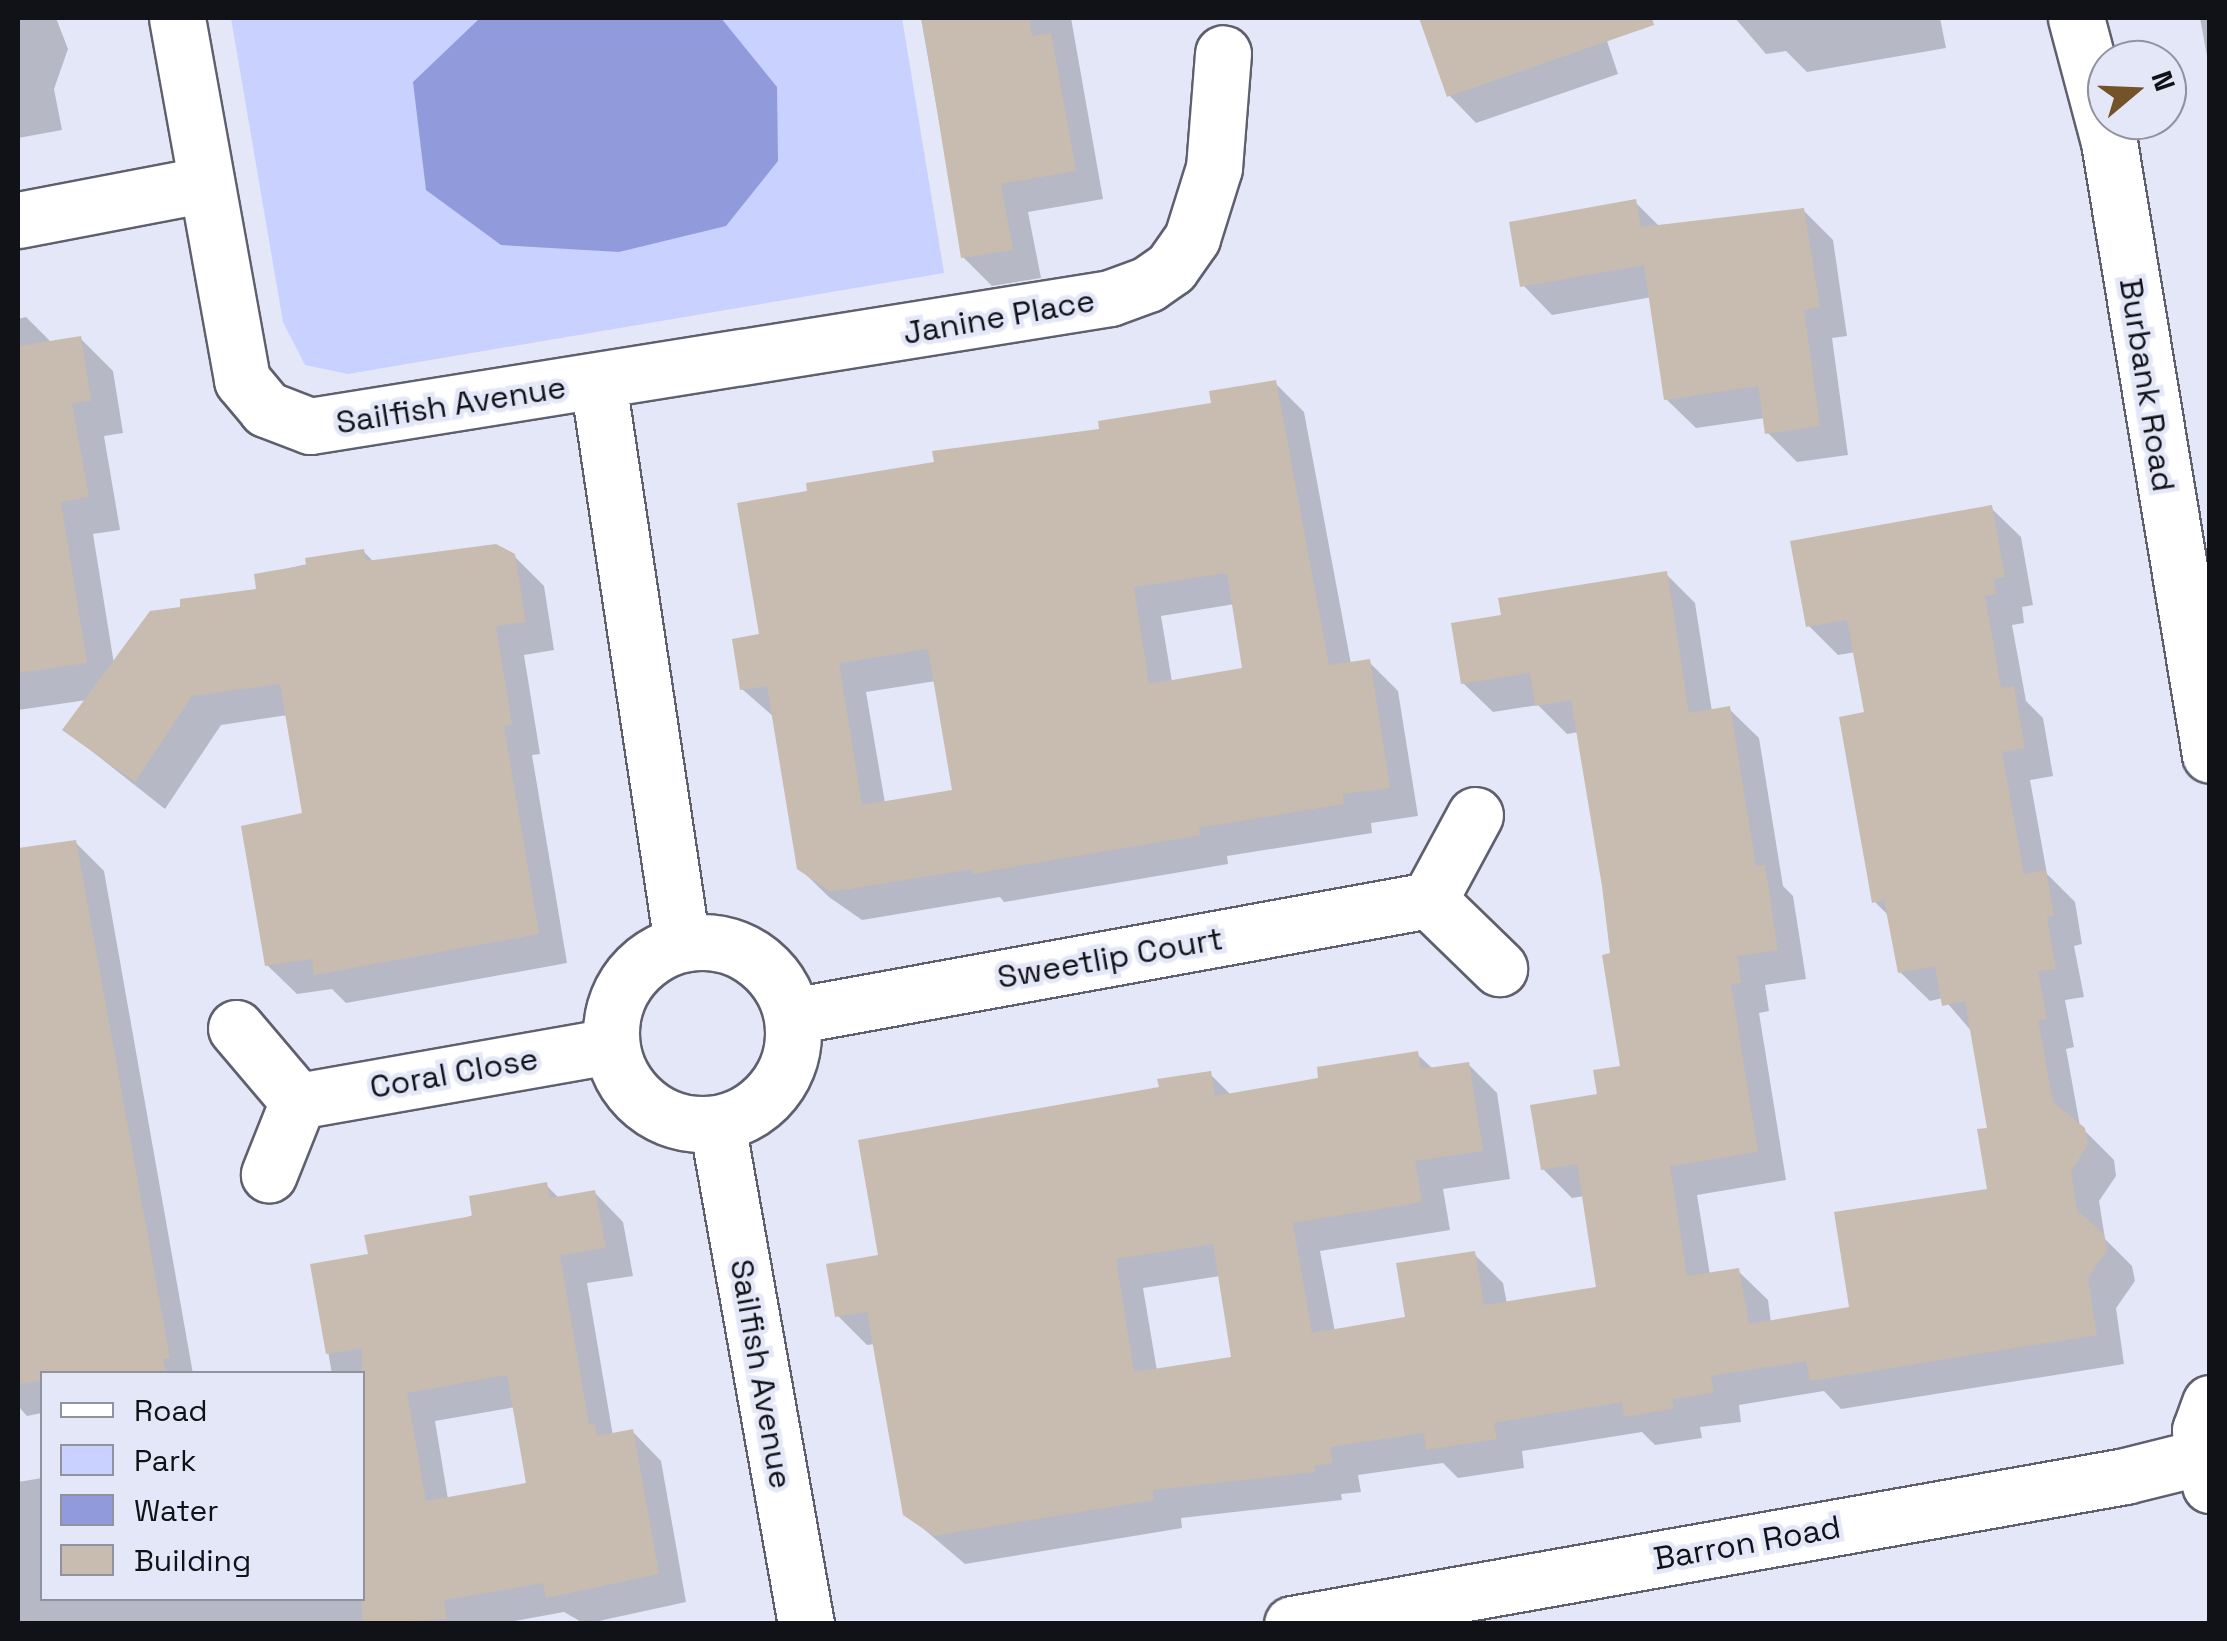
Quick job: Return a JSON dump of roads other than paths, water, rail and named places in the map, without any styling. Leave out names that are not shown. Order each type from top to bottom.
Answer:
[{"type":"street","name":"Sailfish Avenue","points":[[177,18],[242,380],[285,420],[310,426],[598,382],[682,944]]},
{"type":"street","name":"Burbank Road","points":[[2076,18],[2108,142],[2210,755]]},
{"type":"street","name":"Janine Place","points":[[598,382],[1110,298],[1148,284],[1171,268],[1192,238],[1214,168],[1223,54]]},
{"type":"street","points":[[18,220],[206,184]]},
{"type":"street","points":[[1474,815],[1429,900],[1499,968]]},
{"type":"street","name":"Sweetlip Court","points":[[792,1016],[1429,900]]},
{"type":"street","points":[[682,944],[718,944],[752,956],[784,993],[792,1016],[788,1059],[768,1097],[745,1115],[717,1124],[688,1124],[636,1098],[611,1046],[611,1018],[636,970],[682,944]]},
{"type":"street","points":[[236,1028],[298,1101],[269,1174]]},
{"type":"street","name":"Coral Close","points":[[298,1101],[611,1046]]},
{"type":"street","name":"Sailfish Avenue","points":[[717,1124],[806,1624]]},
{"type":"street","points":[[2205,1470],[2210,1403]]},
{"type":"street","name":"Barron Road","points":[[1292,1624],[2125,1476],[2205,1470]]},
{"type":"water","points":[[480,18],[721,18],[777,87],[778,161],[726,226],[619,252],[501,245],[426,190],[413,82]]}]
